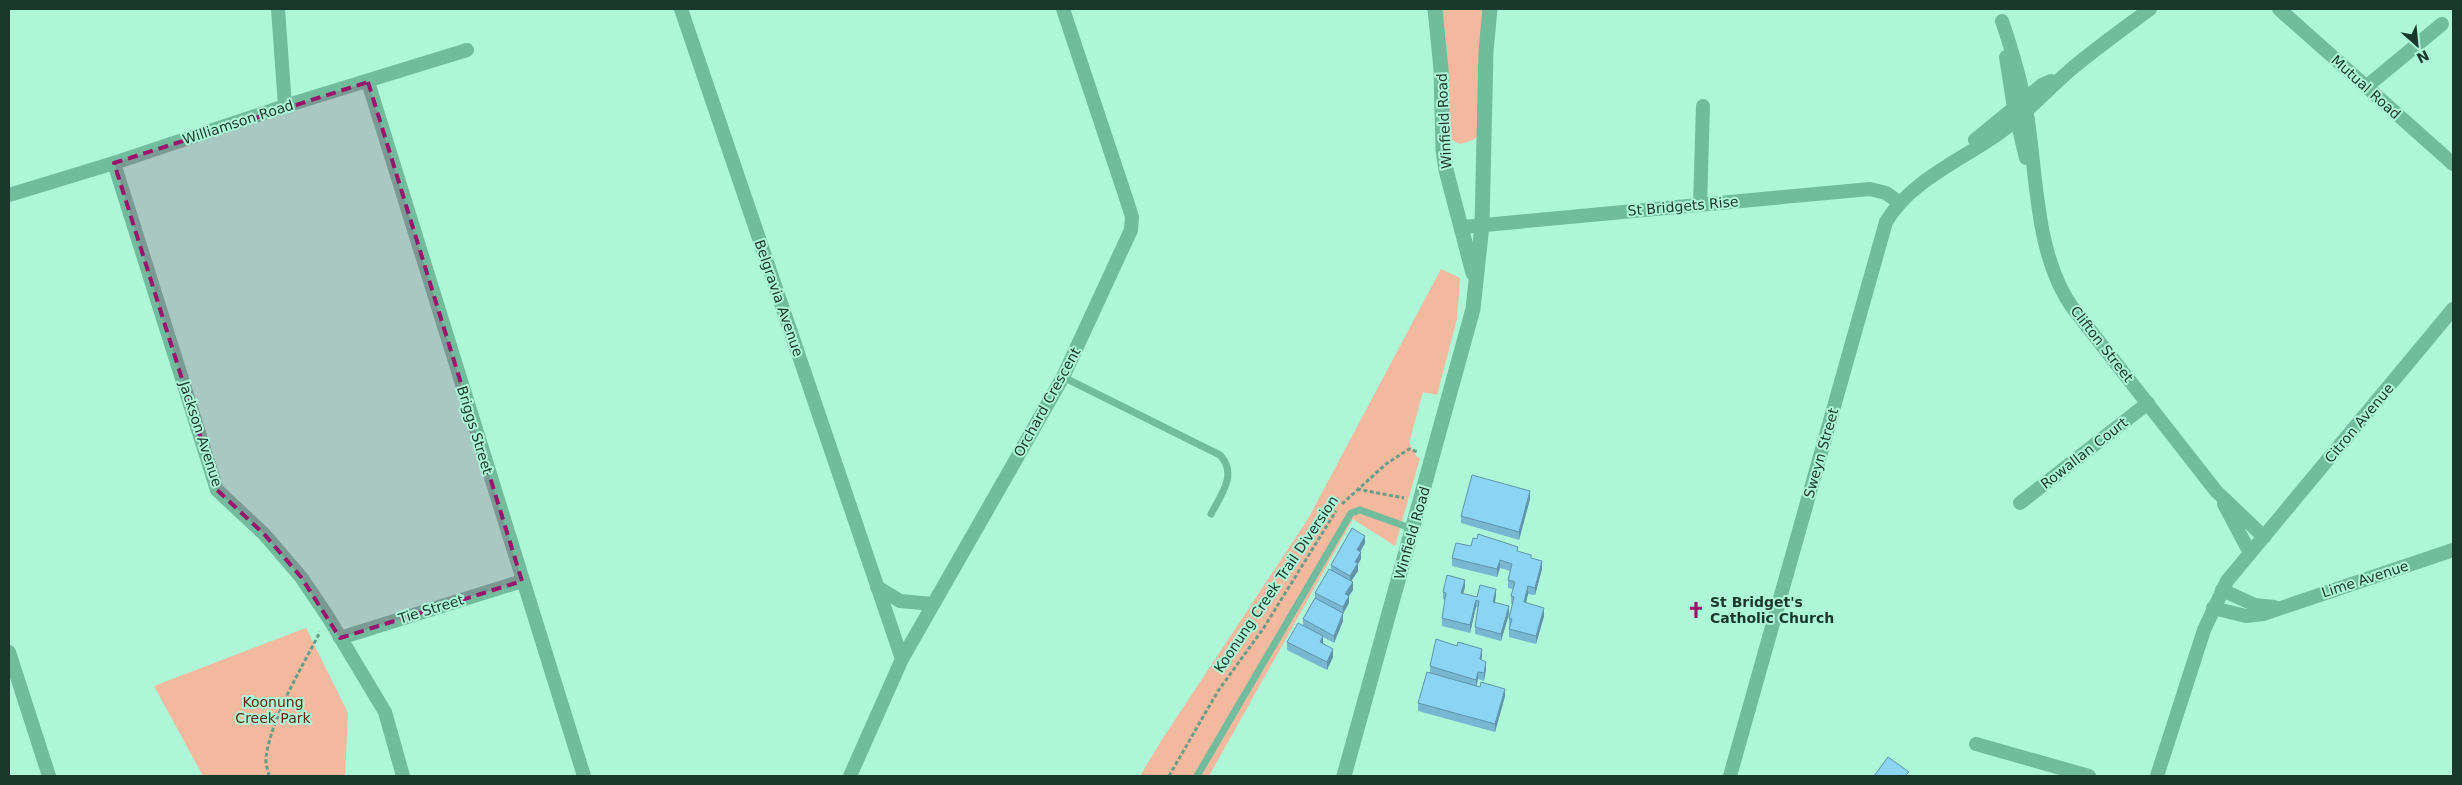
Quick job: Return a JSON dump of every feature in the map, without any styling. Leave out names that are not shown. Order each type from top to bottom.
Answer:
[{"type":"street","points":[[278,9],[285,106]]},
{"type":"street","name":"Belgravia Avenue","points":[[681,9],[902,659]]},
{"type":"street","name":"Orchard Crescent","points":[[850,776],[902,659],[1063,377],[1130,230],[1132,217],[1063,9]]},
{"type":"street","name":"Winfield Road","points":[[1435,9],[1441,69],[1443,150],[1446,170],[1476,289]]},
{"type":"street","name":"Winfield Road","points":[[1344,776],[1469,329],[1476,289],[1482,225],[1486,51],[1490,9]]},
{"type":"street","name":"Sweyn Street","points":[[1730,776],[1882,236],[1889,217],[1900,203],[1957,158],[1984,132],[2020,110],[2042,85],[2069,71],[2150,9]]},
{"type":"street","name":"Mutual Road","points":[[2279,9],[2453,164]]},
{"type":"street","name":"Clifton Street","points":[[2001,15],[2020,110],[2022,145],[2033,176],[2049,256],[2060,288],[2072,307],[2216,491],[2264,537]]},
{"type":"street","points":[[2366,87],[2442,24]]},
{"type":"street","name":"Williamson Road","points":[[9,194],[114,163],[285,106],[467,50]]},
{"type":"street","name":"Briggs Street","points":[[368,82],[522,582],[584,776]]},
{"type":"street","points":[[1700,205],[1703,106]]},
{"type":"street","name":"Jackson Avenue","points":[[114,163],[217,490],[264,534],[300,577],[328,617],[385,712],[403,776]]},
{"type":"street","name":"St Bridgets Rise","points":[[1462,228],[1870,189],[1886,193],[1900,203]]},
{"type":"street","name":"Citron Avenue","points":[[2264,537],[2453,309]]},
{"type":"street","name":"Rowallan Court","points":[[2020,503],[2148,403]]},
{"type":"street","name":"Clifton Street","points":[[2216,491],[2250,553]]},
{"type":"street","points":[[2157,776],[2214,608],[2222,590],[2264,537]]},
{"type":"street","name":"Lime Avenue","points":[[2214,608],[2235,614],[2255,616],[2453,550]]},
{"type":"street","name":"Tie Street","points":[[340,638],[522,582]]},
{"type":"street","points":[[877,587],[900,601],[933,604]]},
{"type":"street","name":"Lime Avenue","points":[[2222,590],[2255,605],[2278,608]]},
{"type":"street","points":[[9,652],[49,776]]},
{"type":"street","points":[[1976,744],[2089,776]]},
{"type":"lane","points":[[1063,377],[1220,455],[1227,462],[1229,470],[1227,485],[1211,514]]},
{"type":"lane","points":[[1197,776],[1351,513],[1360,510],[1413,529]]},
{"type":"path","points":[[1356,489],[1386,464],[1410,449],[1434,456]]},
{"type":"path","name":"Koonung Creek Trail Diversion","points":[[1169,776],[1218,691],[1269,621],[1326,526],[1356,489],[1421,502]]},
{"type":"path","points":[[269,776],[265,759],[270,738],[295,681],[328,617]]},
{"type":"highlighted area","points":[[368,82],[522,581],[340,638],[301,577],[264,534],[217,490],[114,163]]},
{"type":"green space","points":[[1442,9],[1483,9],[1477,137],[1460,144],[1452,140],[1450,135],[1447,50]]},
{"type":"green space","points":[[1441,269],[1460,278],[1457,319],[1437,395],[1423,392],[1409,443],[1417,457],[1420,458],[1395,546],[1353,519],[1209,776],[1140,776],[1163,738],[1308,519]]},
{"type":"green space","name":"Koonung Creek Park","points":[[306,628],[348,713],[345,776],[203,776],[154,686]]},
{"type":"building","points":[[1472,475],[1530,491],[1519,532],[1461,516]]},
{"type":"building","points":[[1352,528],[1365,536],[1357,550],[1361,552],[1355,562],[1358,563],[1350,576],[1331,565]]},
{"type":"building","points":[[1478,534],[1518,547],[1517,551],[1542,561],[1535,588],[1528,586],[1524,602],[1544,608],[1536,636],[1509,629],[1512,619],[1509,618],[1514,597],[1511,596],[1515,582],[1508,580],[1512,564],[1500,560],[1497,569],[1452,558],[1456,543],[1471,546],[1473,538],[1477,539]]},
{"type":"building","points":[[1329,569],[1353,582],[1345,594],[1349,596],[1343,607],[1315,593]]},
{"type":"building","points":[[1447,575],[1465,580],[1461,593],[1477,597],[1480,585],[1496,589],[1493,602],[1509,606],[1501,634],[1475,627],[1479,601],[1476,600],[1470,625],[1442,618],[1446,593],[1443,592]]},
{"type":"building","points":[[1315,598],[1343,613],[1334,636],[1303,619]]},
{"type":"building","points":[[1298,623],[1323,636],[1320,642],[1333,649],[1327,662],[1287,642]]},
{"type":"building","points":[[1436,639],[1457,646],[1458,642],[1482,649],[1480,659],[1486,662],[1484,673],[1478,672],[1476,680],[1430,666]]},
{"type":"building","points":[[1427,672],[1480,687],[1481,682],[1505,689],[1495,724],[1418,703]]},
{"type":"building","points":[[1888,757],[1909,772],[1905,776],[1874,776]]},
{"type":"place","name":"St Bridget's Catholic Church","points":[[1696,610]]}]
